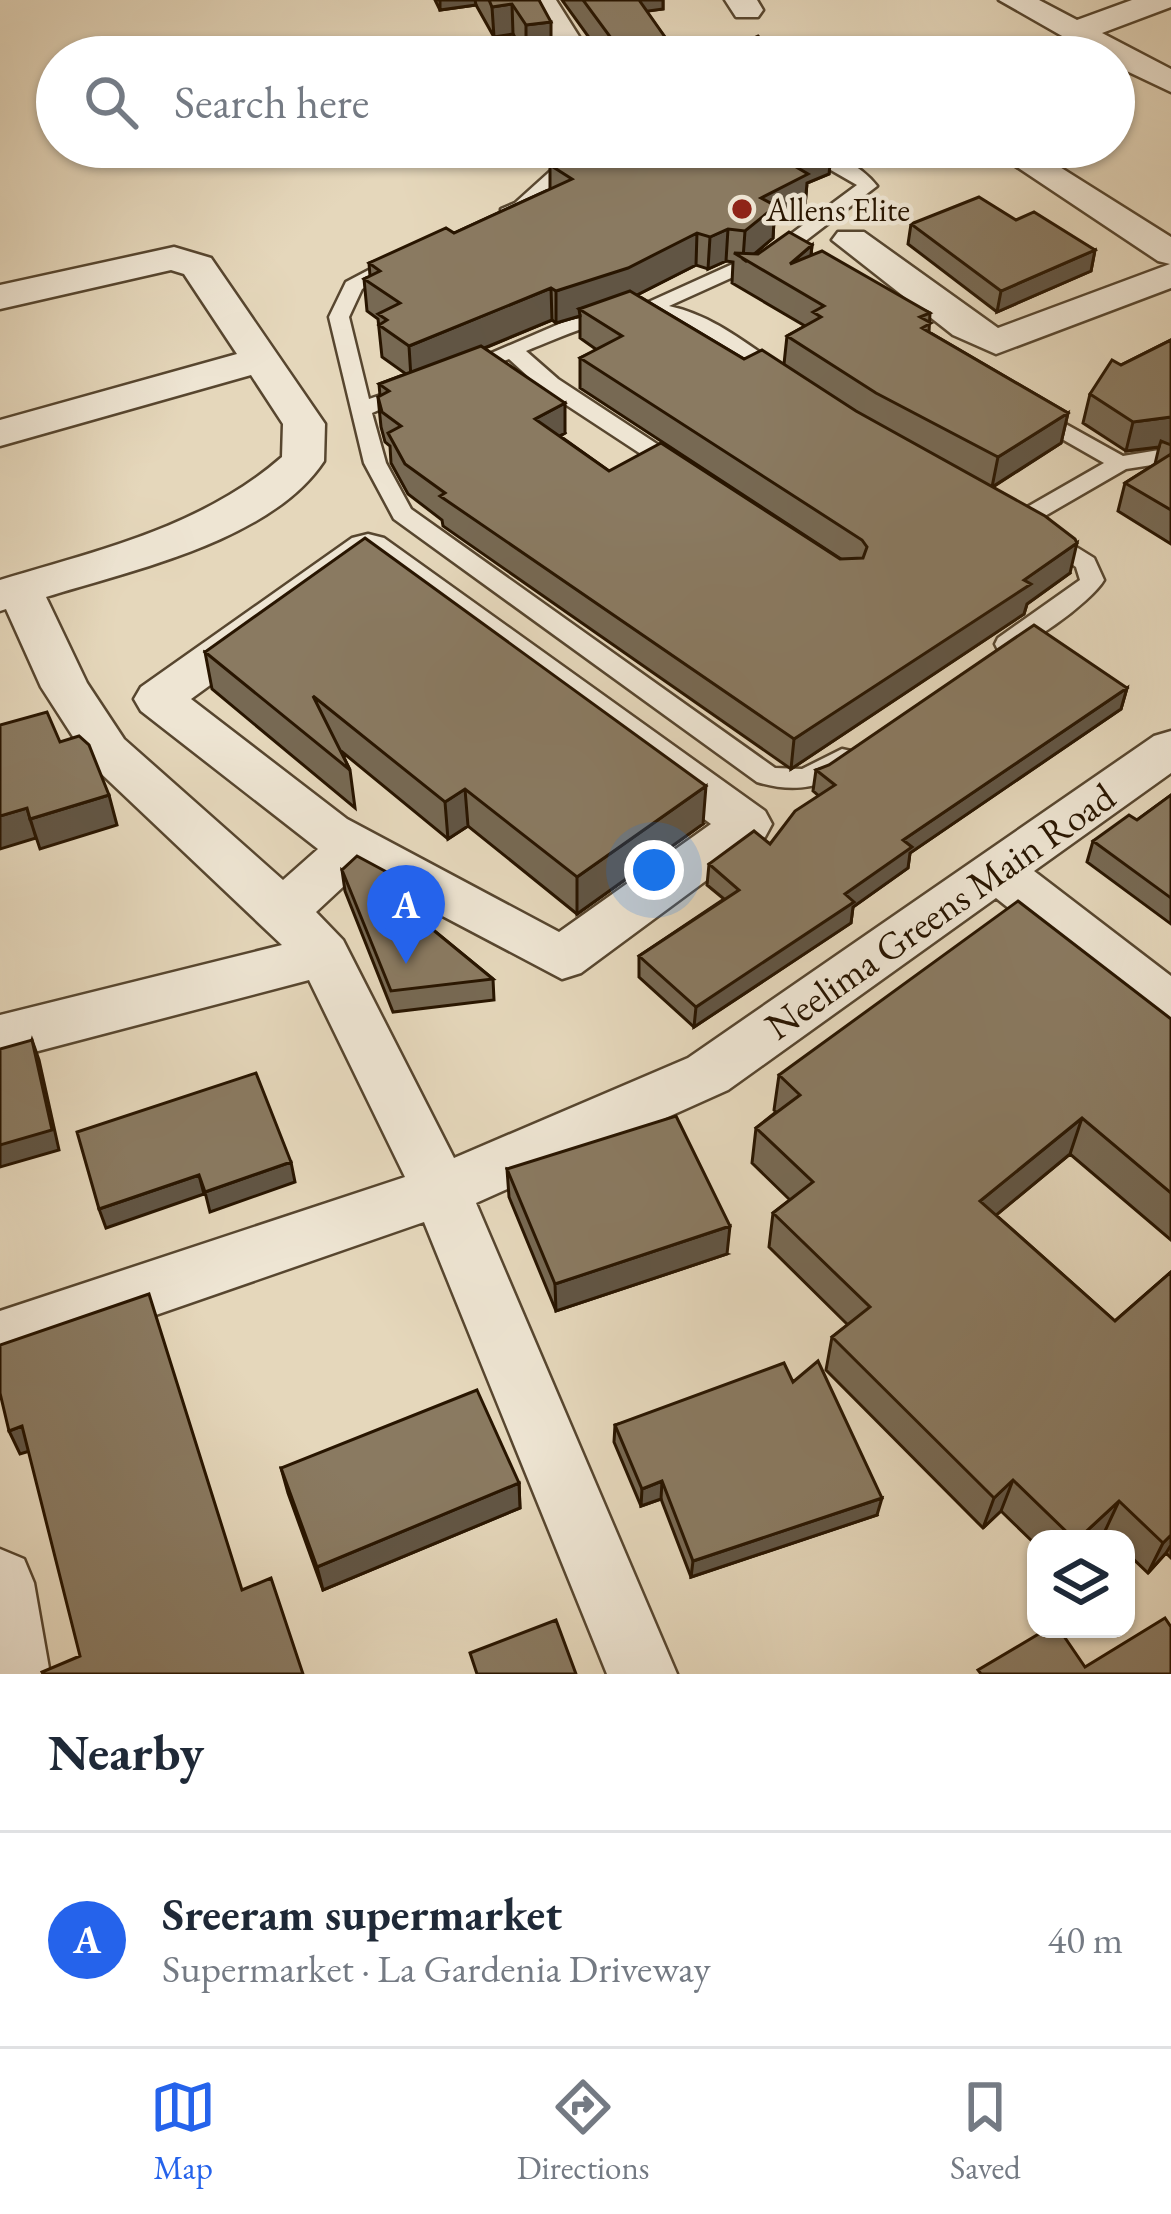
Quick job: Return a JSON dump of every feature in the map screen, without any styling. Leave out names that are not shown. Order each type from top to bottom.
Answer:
[{"type":"street","points":[[541,0],[563,36]]},
{"type":"street","points":[[1015,0],[1085,36]]},
{"type":"street","points":[[1076,31],[1162,0]]},
{"type":"street","points":[[1135,63],[1171,82]]},
{"type":"street","points":[[1037,168],[1171,253]]},
{"type":"street","points":[[851,240],[967,327],[996,342],[1171,274]]},
{"type":"street","points":[[0,297],[174,258],[198,266],[304,424],[304,461],[260,499],[178,540],[10,594],[62,719],[107,751],[284,914],[441,1191],[642,1674]]},
{"type":"street","points":[[0,433],[262,359]]},
{"type":"street","points":[[368,548],[747,824],[562,958],[354,846],[329,832],[158,699],[368,548]]},
{"type":"street","name":"Neelima Greens Main Road","points":[[0,1340],[441,1191],[708,1074],[1171,748]]},
{"type":"street","points":[[0,1038],[284,914],[354,846]]},
{"type":"street","points":[[998,872],[1171,1006]]},
{"type":"street","points":[[0,1583],[15,1674]]},
{"type":"lane","points":[[481,225],[522,207],[565,168]]},
{"type":"lane","points":[[358,410],[620,311],[651,307],[718,273],[742,272],[868,186],[863,178],[843,168]]},
{"type":"lane","points":[[419,251],[378,268],[353,286],[338,317],[378,479],[402,514],[766,775],[790,784],[815,776],[854,750]]},
{"type":"lane","points":[[651,307],[687,316],[806,394]]},
{"type":"lane","points":[[513,352],[550,384],[709,488]]},
{"type":"lane","points":[[1006,398],[1120,463]]},
{"type":"lane","points":[[990,656],[1087,589],[1092,580],[1087,563],[1013,514],[1120,463],[1171,455]]},
{"type":"building","points":[[489,0],[539,0],[551,22],[526,25],[512,4],[492,7]]},
{"type":"building","points":[[583,0],[639,0],[664,36],[610,36]]},
{"type":"building","points":[[555,168],[798,168],[808,174],[761,198],[776,206],[745,231],[728,229],[710,237],[697,233],[628,268],[556,291],[551,288],[409,346],[379,325],[387,320],[378,314],[400,303],[364,279],[380,271],[369,263],[446,228],[454,233],[572,179]]},
{"type":"building","points":[[979,197],[1016,220],[1034,212],[1095,250],[1001,291],[911,224]]},
{"type":"building","points":[[789,232],[812,245],[790,264],[822,251],[930,313],[920,317],[931,323],[922,328],[1068,413],[998,457],[876,393],[787,336],[821,317],[813,312],[824,306],[734,253],[758,254]]},
{"type":"building","points":[[630,291],[744,359],[762,350],[856,411],[1045,516],[1077,543],[1024,580],[1031,584],[794,739],[440,496],[445,493],[405,464],[388,433],[401,426],[382,412],[378,397],[389,391],[379,384],[481,346],[565,403],[535,419],[609,471],[661,443],[840,559],[863,558],[867,547],[862,540],[580,358],[622,336],[579,309]]},
{"type":"building","points":[[1171,340],[1171,417],[1133,422],[1090,394],[1112,360],[1121,365]]},
{"type":"building","points":[[1171,454],[1171,510],[1125,483]]},
{"type":"building","points":[[365,538],[706,786],[577,877],[465,789],[445,802],[313,696],[350,770],[205,652]]},
{"type":"building","points":[[1034,625],[1127,688],[903,840],[912,847],[845,894],[854,902],[696,1007],[639,956],[739,890],[709,864],[754,831],[770,844],[795,811],[835,785],[816,770]]},
{"type":"building","points":[[47,712],[60,742],[79,736],[89,745],[109,795],[30,819],[27,808],[0,816],[0,725]]},
{"type":"building","points":[[1171,795],[1171,898],[1093,841],[1129,815],[1137,820]]},
{"type":"building","points":[[357,856],[396,877],[415,915],[493,979],[391,991],[342,870]]},
{"type":"building","points":[[1018,901],[1171,1019],[1171,1193],[1082,1118],[980,1201],[1115,1321],[1171,1272],[1171,1535],[1163,1543],[1119,1501],[1088,1530],[1065,1530],[1013,1480],[994,1498],[832,1337],[870,1307],[773,1213],[813,1182],[756,1128],[800,1095],[779,1075]]},
{"type":"building","points":[[32,1040],[52,1130],[0,1145],[0,1049]]},
{"type":"building","points":[[256,1073],[291,1162],[205,1192],[199,1175],[99,1209],[77,1132]]},
{"type":"building","points":[[676,1116],[730,1226],[555,1284],[507,1169]]},
{"type":"building","points":[[149,1294],[242,1590],[271,1578],[303,1674],[42,1672],[80,1656],[22,1426],[9,1431],[0,1393],[0,1345]]},
{"type":"building","points":[[818,1361],[882,1498],[693,1561],[662,1481],[642,1489],[615,1425],[784,1363],[793,1382]]},
{"type":"building","points":[[477,1390],[519,1483],[317,1567],[281,1468]]},
{"type":"building","points":[[1165,1618],[1171,1627],[1171,1674],[981,1674],[978,1670],[1032,1638],[1065,1638],[1085,1667]]},
{"type":"building","points":[[556,1620],[576,1674],[477,1674],[470,1653]]},
{"type":"place","name":"Allens Elite","points":[[742,209]]},
{"type":"place","name":"Sreeram supermarket","points":[[406,964]]}]
